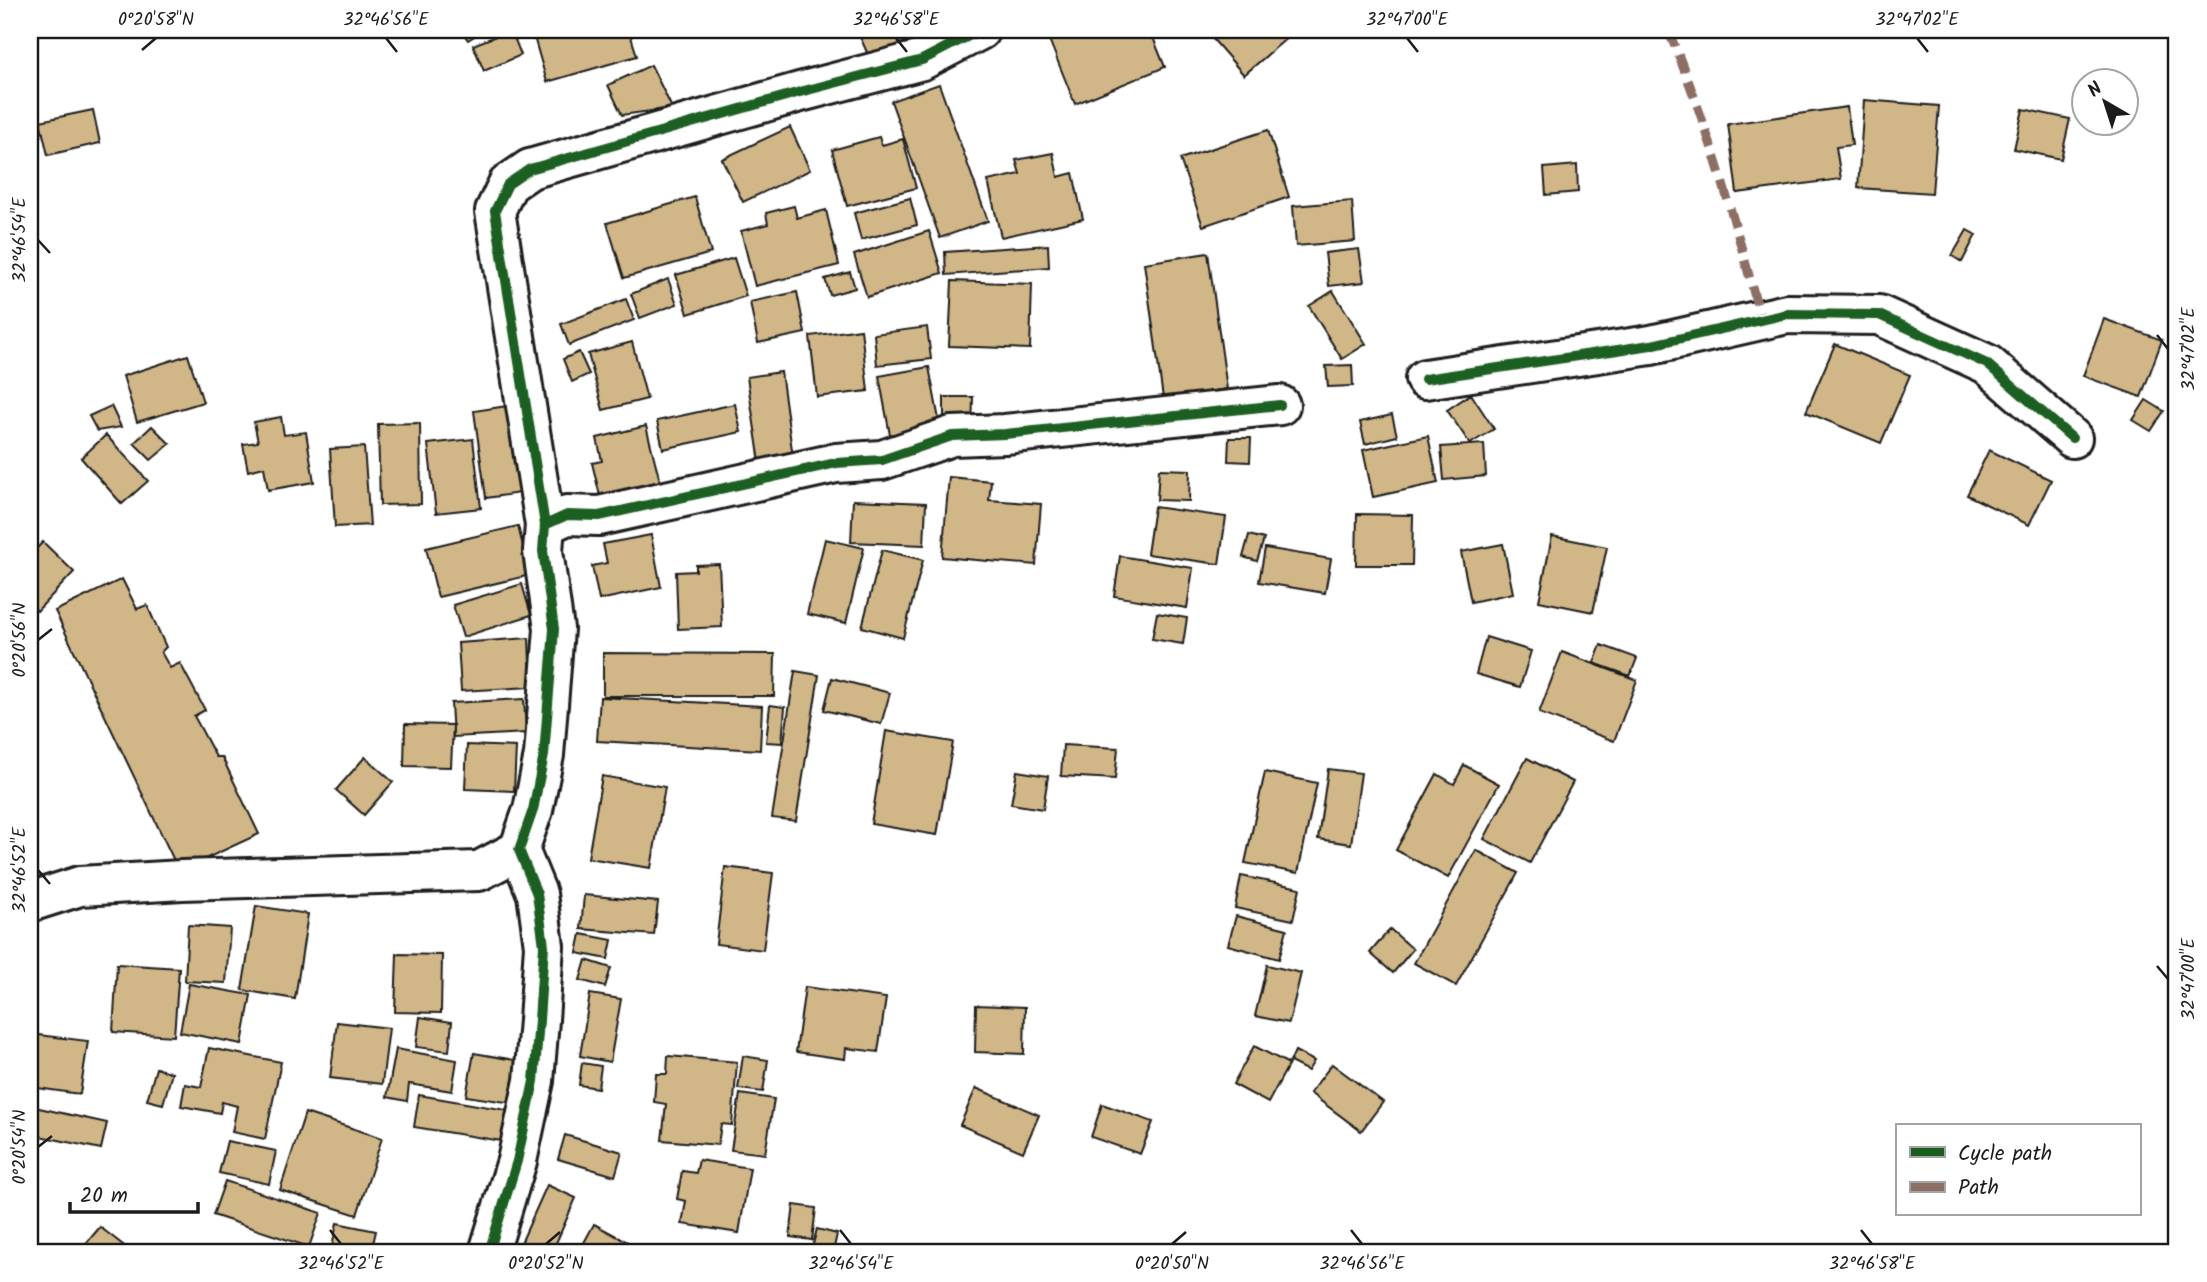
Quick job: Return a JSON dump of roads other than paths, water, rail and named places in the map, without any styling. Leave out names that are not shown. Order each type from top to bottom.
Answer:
[{"type":"street","points":[[489,1252],[520,1147],[534,1081],[544,946],[537,894],[519,850],[533,810],[544,755],[554,629],[543,551],[545,525],[495,211],[508,184],[530,169],[922,60],[980,30]]},
{"type":"street","points":[[1425,379],[1651,345],[1787,314],[1879,316],[1987,365],[2072,438]]},
{"type":"street","points":[[545,525],[567,515],[599,516],[836,463],[882,460],[952,436],[1005,435],[1280,405]]},
{"type":"street","points":[[30,902],[80,886],[182,880],[479,871],[519,850]]}]
